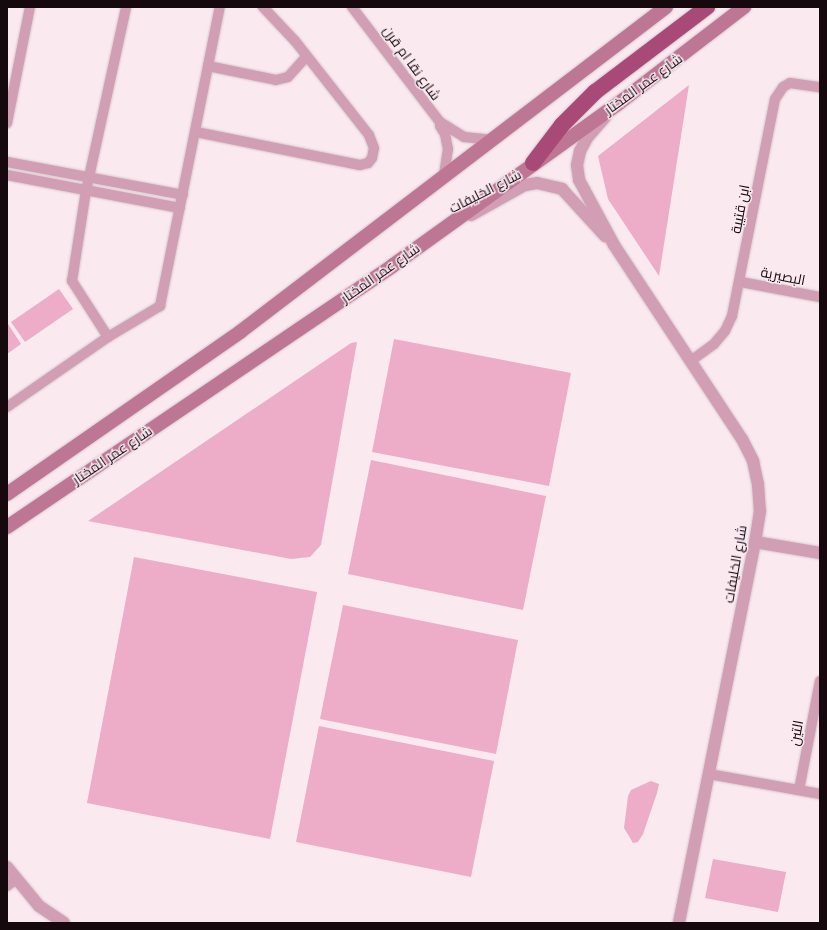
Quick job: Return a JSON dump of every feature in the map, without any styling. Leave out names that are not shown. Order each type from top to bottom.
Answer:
[{"type":"highway","points":[[533,163],[562,125],[595,92],[707,7]]},
{"type":"main road","name":"شارع عمر المختار","points":[[7,494],[14,487],[240,332],[666,7]]},
{"type":"main road","name":"شارع عمر المختار","points":[[7,526],[369,281],[619,103],[744,7]]},
{"type":"street","points":[[7,123],[30,7]]},
{"type":"street","points":[[108,337],[72,281],[86,191],[126,7]]},
{"type":"street","points":[[7,407],[108,337],[160,306],[220,7]]},
{"type":"street","points":[[196,132],[360,165],[368,163],[374,148],[369,135],[307,56],[263,7]]},
{"type":"street","name":"شارع نقا ام قرن","points":[[352,7],[435,117],[445,134],[448,149],[444,175]]},
{"type":"street","points":[[208,66],[276,80],[288,78],[307,56]]},
{"type":"street","name":"ابن قتيبة","points":[[692,360],[714,344],[725,331],[732,316],[740,282],[775,99],[783,87],[790,83],[820,87]]},
{"type":"street","name":"شارع الخليفات","points":[[619,103],[587,138],[577,164],[579,180],[614,245],[692,360],[742,439],[753,461],[758,484],[760,511],[679,923]]},
{"type":"street","name":"شارع نقا ام قرن","points":[[435,117],[457,135],[477,141],[491,140]]},
{"type":"street","points":[[7,162],[183,195]]},
{"type":"street","points":[[7,175],[180,208]]},
{"type":"street","name":"شارع الخليفات","points":[[441,230],[525,185],[537,183],[562,189],[614,245]]},
{"type":"street","name":"البصيرية","points":[[740,282],[820,297]]},
{"type":"street","points":[[755,542],[820,553]]},
{"type":"street","name":"التين","points":[[799,790],[820,681]]},
{"type":"street","points":[[709,774],[820,794]]},
{"type":"street","points":[[7,867],[11,883],[39,906],[64,923]]},
{"type":"shaded area","points":[[689,85],[659,276],[608,199],[598,156]]},
{"type":"shaded area","points":[[59,289],[73,309],[25,342],[11,322]]},
{"type":"shaded area","points":[[8,324],[21,344],[7,354],[7,325]]},
{"type":"shaded area","points":[[394,339],[571,373],[549,486],[372,452]]},
{"type":"shaded area","points":[[357,342],[321,545],[310,557],[291,559],[88,521],[351,343]]},
{"type":"shaded area","points":[[371,460],[546,496],[523,610],[348,574]]},
{"type":"shaded area","points":[[134,557],[317,592],[270,839],[87,803]]},
{"type":"shaded area","points":[[343,605],[518,640],[496,754],[320,719]]},
{"type":"shaded area","points":[[319,726],[494,761],[471,877],[296,842]]},
{"type":"shaded area","points":[[651,781],[659,784],[657,793],[643,834],[638,842],[633,843],[624,828],[628,796],[631,790]]},
{"type":"shaded area","points":[[713,859],[786,872],[778,912],[705,898]]}]
